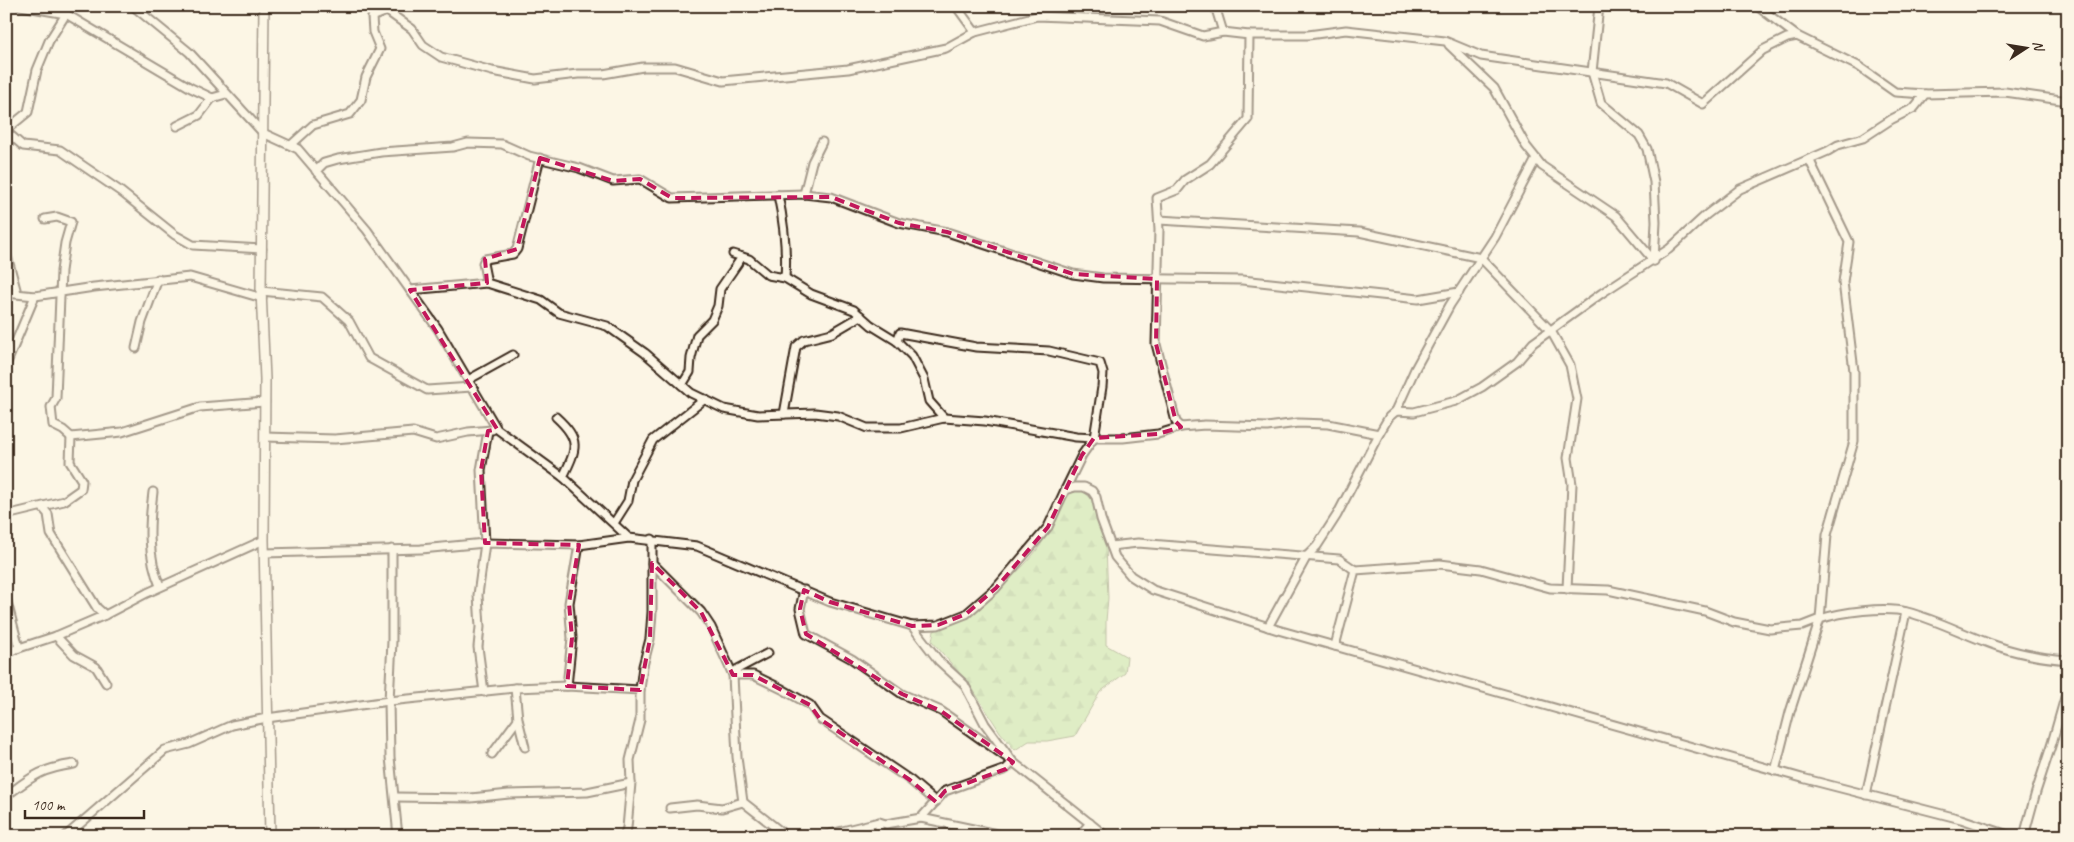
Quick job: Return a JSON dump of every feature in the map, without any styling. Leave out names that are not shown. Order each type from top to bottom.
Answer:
[{"type":"street","points":[[21,6],[66,14],[148,64],[212,98]]},
{"type":"street","points":[[264,6],[262,294],[265,402],[264,553],[270,836]]},
{"type":"street","points":[[956,6],[975,32]]},
{"type":"street","points":[[1215,6],[1223,32]]},
{"type":"street","points":[[1598,6],[1592,72],[1601,103],[1640,136],[1647,149],[1654,182],[1656,222],[1654,261]]},
{"type":"street","points":[[1757,6],[1797,36],[1858,66],[1895,92],[1925,94],[2005,92],[2068,101]]},
{"type":"street","points":[[137,7],[189,52],[263,133],[291,144],[298,149],[366,230],[438,329],[497,429],[564,477],[629,538]]},
{"type":"street","points":[[291,144],[313,125],[350,114],[361,100],[366,77],[380,49],[374,32],[372,18],[387,11],[412,30],[423,45],[441,57],[492,71],[535,79],[578,74],[603,74],[642,67],[675,67],[723,81],[848,69],[946,48],[975,32],[1038,16],[1160,21],[1203,36],[1223,32],[1308,35],[1346,30],[1445,41],[1481,56],[1666,83],[1703,104],[1764,50],[1787,38],[1797,36]]},
{"type":"street","points":[[66,14],[49,42],[40,63],[28,112],[6,130],[23,146],[60,150],[120,191],[175,235],[193,245],[262,249]]},
{"type":"street","points":[[1181,427],[1176,422],[1156,344],[1159,220],[1157,198],[1177,190],[1184,180],[1210,164],[1248,119],[1249,34]]},
{"type":"street","points":[[1445,41],[1494,88],[1526,146],[1536,159],[1549,172],[1616,216],[1654,261]]},
{"type":"street","points":[[178,126],[199,115],[212,98],[226,94]]},
{"type":"street","points":[[1396,411],[1414,412],[1456,401],[1482,387],[1518,362],[1533,343],[1602,293],[1654,261],[1686,236],[1706,214],[1740,189],[1838,145],[1863,138],[1892,119],[1914,108],[1925,94]]},
{"type":"street","points":[[804,194],[812,162],[822,142]]},
{"type":"street","points":[[316,171],[324,163],[381,152],[453,147],[468,143],[502,144],[529,156],[579,168],[613,181],[640,178],[672,198],[804,194],[831,197],[899,223],[947,232],[1072,274],[1103,278],[1242,280],[1418,299],[1459,292]]},
{"type":"street","points":[[487,282],[483,263],[484,259],[513,254],[517,249],[540,158]]},
{"type":"street","points":[[1268,627],[1307,556],[1317,546],[1337,515],[1379,434],[1389,417],[1396,411],[1415,370],[1459,292],[1495,237],[1536,159]]},
{"type":"street","points":[[1775,770],[1790,712],[1820,619],[1826,535],[1854,441],[1854,371],[1843,282],[1849,242],[1810,159]]},
{"type":"street","points":[[778,195],[784,223],[785,278]]},
{"type":"street","points":[[45,219],[57,217],[71,222],[65,243],[62,271],[56,398],[51,407],[52,425],[63,430],[71,437],[122,432],[200,408],[265,402]]},
{"type":"street","points":[[1159,220],[1359,232],[1481,258],[1551,331],[1570,365],[1577,399],[1568,458],[1572,484],[1568,589]]},
{"type":"street","points":[[6,252],[17,293]]},
{"type":"street","points":[[733,254],[749,259],[768,275],[785,278],[805,291],[854,310],[896,340],[912,356],[924,379],[929,401],[944,418]]},
{"type":"street","points":[[682,385],[690,372],[691,358],[697,335],[712,320],[718,306],[720,289],[742,257]]},
{"type":"street","points":[[6,293],[35,296],[158,279],[190,277],[262,294],[322,297],[349,321],[369,358],[427,390],[470,383],[513,355]]},
{"type":"street","points":[[136,348],[142,322],[158,279]]},
{"type":"street","points":[[410,290],[487,282],[541,300],[559,313],[607,326],[645,353],[691,393],[724,409],[758,415],[815,413],[838,416],[867,428],[901,428],[944,418],[985,421],[1076,437],[1094,438],[1122,438],[1158,434],[1181,427],[1205,425],[1266,427],[1298,422],[1328,424],[1379,434]]},
{"type":"street","points":[[6,365],[35,296]]},
{"type":"street","points":[[784,414],[796,347],[804,340],[832,333],[861,316]]},
{"type":"street","points":[[264,553],[421,549],[485,543],[579,545],[629,538],[652,539],[697,546],[830,602],[912,626],[938,625],[966,614],[996,588],[1048,527],[1082,455],[1094,438],[1103,373],[1100,363],[1049,351],[976,346],[900,333],[896,340]]},
{"type":"street","points":[[614,523],[628,502],[632,480],[654,440],[705,399]]},
{"type":"street","points":[[556,417],[571,430],[575,445],[573,457],[564,477]]},
{"type":"street","points":[[265,437],[334,439],[413,432],[436,440],[468,432],[497,429]]},
{"type":"street","points":[[484,692],[478,647],[478,595],[485,543],[481,470],[488,431]]},
{"type":"street","points":[[6,515],[64,501],[81,489],[82,481],[70,462],[71,437]]},
{"type":"street","points":[[1065,490],[1084,487],[1092,491],[1115,557],[1131,576],[1152,590],[1268,627],[1775,770],[1961,819],[2012,836]]},
{"type":"street","points":[[153,492],[148,525],[152,554],[160,586]]},
{"type":"street","points":[[42,507],[48,514],[51,534],[97,608],[105,615]]},
{"type":"street","points":[[624,836],[627,828],[631,783],[630,760],[640,720],[640,690],[643,666],[650,639],[652,539]]},
{"type":"street","points":[[6,654],[56,636],[105,615],[160,586],[264,540]]},
{"type":"street","points":[[1110,546],[1138,543],[1339,559],[1355,570],[1440,564],[1481,569],[1550,588],[1608,590],[1704,611],[1734,622],[1770,629],[1802,626],[1831,616],[1883,610],[1906,612],[1997,646],[2038,657],[2068,660]]},
{"type":"street","points":[[567,686],[572,638],[569,603],[579,545]]},
{"type":"street","points":[[392,549],[392,640],[389,701],[390,757],[398,836]]},
{"type":"street","points":[[652,563],[701,612],[712,627],[733,674],[737,757],[742,802],[780,832],[782,836]]},
{"type":"street","points":[[1335,646],[1355,570]]},
{"type":"street","points":[[804,590],[800,609],[806,634],[852,659],[902,694],[940,711],[1013,762],[1106,836]]},
{"type":"street","points":[[6,598],[19,648]]},
{"type":"street","points":[[1866,795],[1906,612]]},
{"type":"street","points":[[912,626],[939,662],[964,684],[985,724],[1013,762]]},
{"type":"street","points":[[56,636],[74,655],[96,667],[106,683]]},
{"type":"street","points":[[733,674],[768,653]]},
{"type":"street","points":[[733,674],[753,676],[810,704],[820,719],[910,780],[936,802]]},
{"type":"street","points":[[66,836],[165,750],[188,744],[232,725],[267,718],[389,701],[515,688],[567,686],[640,690]]},
{"type":"street","points":[[2024,836],[2068,687]]},
{"type":"street","points":[[515,688],[518,719],[525,747]]},
{"type":"street","points":[[492,754],[518,719]]},
{"type":"street","points":[[921,818],[945,791],[1006,769],[1013,762]]},
{"type":"street","points":[[6,796],[35,774],[51,767],[74,764]]},
{"type":"street","points":[[395,797],[471,798],[509,794],[587,792],[631,783]]},
{"type":"street","points":[[670,808],[697,805],[722,808],[742,802]]},
{"type":"street","points":[[822,836],[880,822],[886,824],[921,818],[1006,836]]},
{"type":"street","points":[[880,822],[880,836]]},
{"type":"street","points":[[1079,836],[1090,823]]},
{"type":"highlighted area","points":[[540,158],[613,181],[640,179],[672,198],[831,197],[899,223],[947,232],[1073,274],[1157,279],[1156,344],[1176,422],[1181,427],[1158,434],[1094,438],[1082,455],[1048,527],[996,588],[966,614],[938,625],[912,626],[830,602],[804,590],[800,609],[806,634],[902,694],[941,711],[1013,762],[1006,769],[945,791],[936,802],[910,780],[820,719],[810,705],[753,675],[733,675],[701,612],[652,563],[650,639],[640,690],[567,686],[572,638],[569,603],[579,545],[485,543],[481,470],[488,431],[497,429],[410,290],[487,283],[485,259],[517,249]]},
{"type":"green space","points":[[1075,490],[1084,492],[1092,499],[1106,546],[1108,598],[1106,645],[1127,657],[1125,673],[1100,692],[1075,736],[1047,741],[1029,741],[1015,750],[1000,732],[972,688],[932,641],[934,631],[980,604],[996,592],[1024,565],[1049,532],[1065,500]]}]
